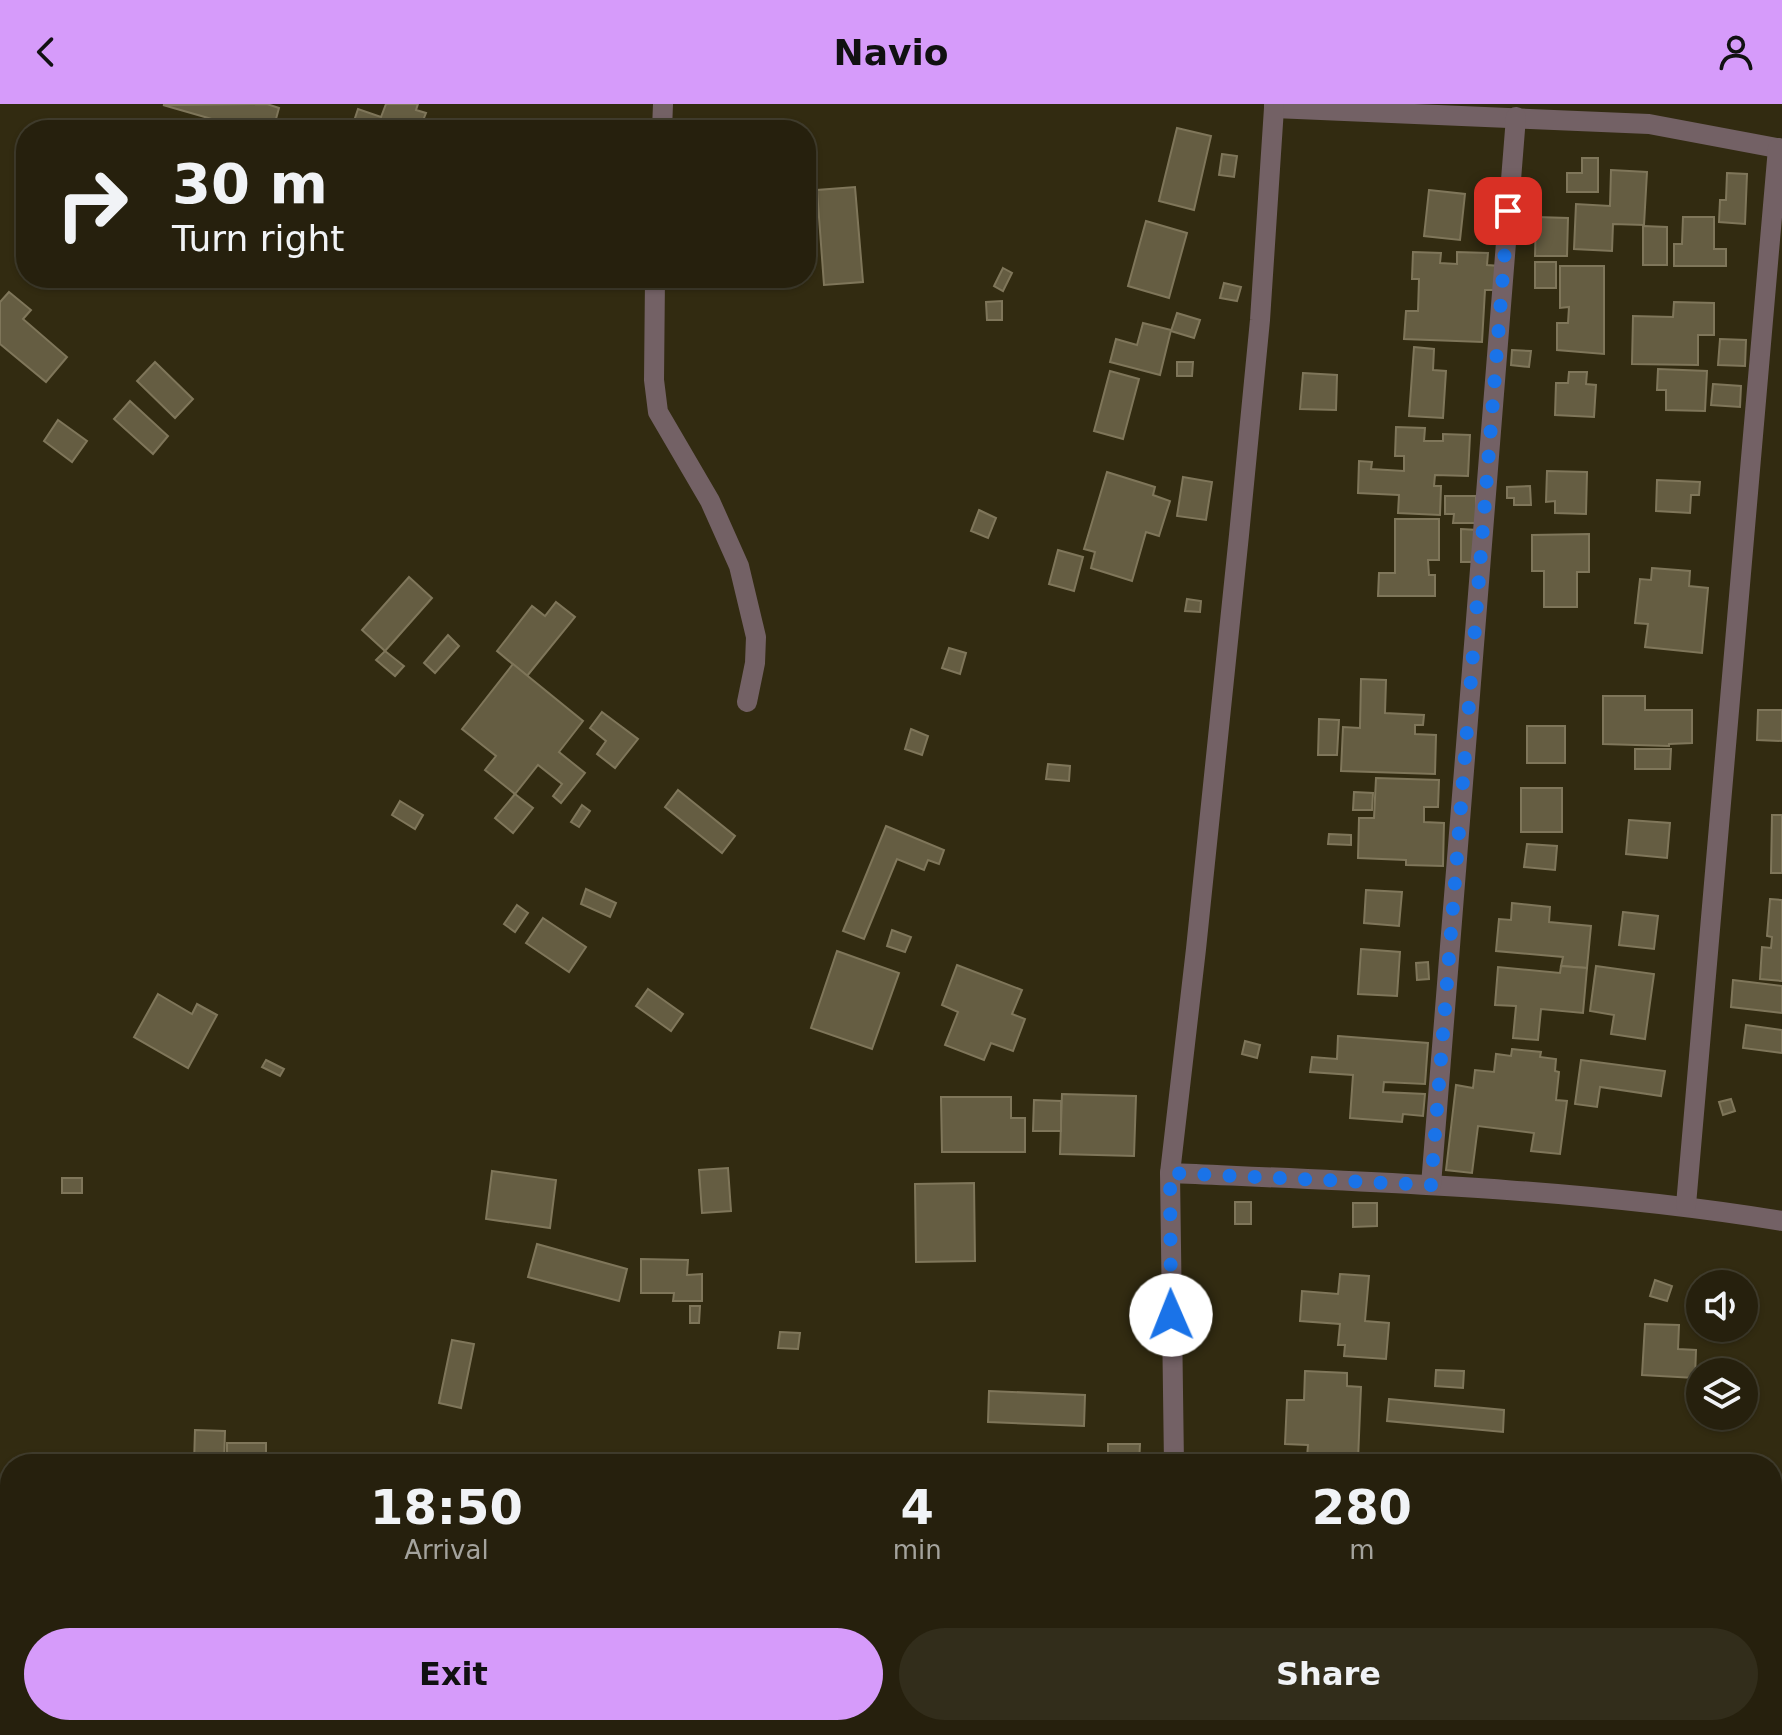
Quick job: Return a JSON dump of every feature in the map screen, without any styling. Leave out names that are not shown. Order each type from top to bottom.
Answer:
[{"type":"street","points":[[1174,1454],[1170,1173],[1260,320],[1274,106],[1516,117],[1649,114],[1780,149],[1686,1205]]},
{"type":"street","points":[[1431,1185],[1516,117]]},
{"type":"street","points":[[655,288],[654,380],[658,412],[710,501],[739,566],[756,637],[755,663],[747,702]]},
{"type":"street","points":[[1170,1173],[1431,1185],[1686,1205],[1782,1221]]},
{"type":"building","points":[[267,104],[279,108],[276,120],[215,120],[163,105]]},
{"type":"building","points":[[386,104],[418,104],[416,110],[426,113],[423,120],[354,120],[358,109],[381,117]]},
{"type":"building","points":[[1177,128],[1211,136],[1194,210],[1159,201]]},
{"type":"building","points":[[1222,154],[1237,156],[1234,177],[1219,175]]},
{"type":"building","points":[[1582,158],[1598,158],[1598,192],[1567,192],[1567,173],[1582,173]]},
{"type":"building","points":[[1611,170],[1647,172],[1644,225],[1613,224],[1612,251],[1574,249],[1576,204],[1610,206]]},
{"type":"building","points":[[1727,173],[1747,174],[1745,224],[1719,222],[1720,200],[1726,200]]},
{"type":"building","points":[[855,187],[863,282],[824,285],[817,190]]},
{"type":"building","points":[[1429,190],[1465,194],[1460,240],[1424,236]]},
{"type":"building","points":[[1536,217],[1568,218],[1567,256],[1535,256]]},
{"type":"building","points":[[1683,217],[1714,217],[1714,249],[1726,249],[1726,266],[1674,266],[1674,244],[1682,244]]},
{"type":"building","points":[[1146,221],[1187,233],[1169,298],[1128,286]]},
{"type":"building","points":[[1643,226],[1667,227],[1667,265],[1643,265]]},
{"type":"building","points":[[1413,252],[1441,253],[1440,263],[1457,264],[1457,252],[1488,253],[1487,265],[1500,266],[1498,290],[1485,290],[1482,342],[1404,339],[1406,311],[1418,311],[1419,279],[1412,279]]},
{"type":"building","points":[[1535,262],[1556,262],[1556,288],[1535,288]]},
{"type":"building","points":[[1560,266],[1604,266],[1604,354],[1557,350],[1557,323],[1568,323],[1569,307],[1560,308]]},
{"type":"building","points":[[1003,268],[1012,273],[1003,291],[994,286]]},
{"type":"building","points":[[1224,283],[1241,287],[1237,301],[1220,298]]},
{"type":"building","points":[[9,292],[31,310],[23,319],[67,357],[46,382],[0,344],[0,302]]},
{"type":"building","points":[[1002,301],[1002,320],[987,320],[986,302]]},
{"type":"building","points":[[1674,302],[1714,303],[1714,335],[1698,335],[1698,365],[1632,364],[1633,316],[1673,317]]},
{"type":"building","points":[[1177,313],[1200,320],[1194,338],[1171,331]]},
{"type":"building","points":[[1143,323],[1171,330],[1160,375],[1110,362],[1116,339],[1137,345]]},
{"type":"building","points":[[1720,339],[1746,340],[1745,366],[1718,365]]},
{"type":"building","points":[[1414,347],[1434,349],[1433,370],[1446,371],[1443,418],[1409,416]]},
{"type":"building","points":[[1512,350],[1531,351],[1529,367],[1511,365]]},
{"type":"building","points":[[155,362],[193,399],[175,418],[137,381]]},
{"type":"building","points":[[1177,362],[1193,362],[1192,376],[1177,376]]},
{"type":"building","points":[[1658,369],[1707,371],[1705,411],[1666,410],[1666,390],[1657,390]]},
{"type":"building","points":[[1110,371],[1139,379],[1123,439],[1094,431]]},
{"type":"building","points":[[1569,372],[1587,372],[1586,384],[1596,385],[1594,417],[1555,415],[1556,383],[1568,383]]},
{"type":"building","points":[[1303,373],[1337,375],[1336,410],[1300,409]]},
{"type":"building","points":[[1713,384],[1741,386],[1740,407],[1711,405]]},
{"type":"building","points":[[130,401],[168,436],[153,454],[114,419]]},
{"type":"building","points":[[58,420],[87,441],[72,462],[44,441]]},
{"type":"building","points":[[1396,427],[1425,428],[1424,441],[1443,441],[1443,434],[1470,435],[1468,476],[1435,475],[1434,486],[1441,486],[1440,515],[1398,513],[1399,495],[1358,493],[1359,461],[1372,462],[1371,469],[1404,471],[1404,456],[1395,456]]},
{"type":"building","points":[[1547,471],[1587,472],[1586,514],[1555,513],[1555,501],[1546,502]]},
{"type":"building","points":[[1107,472],[1155,487],[1153,495],[1170,501],[1159,536],[1146,532],[1132,581],[1091,568],[1095,552],[1084,549]]},
{"type":"building","points":[[1183,477],[1212,482],[1206,520],[1177,516]]},
{"type":"building","points":[[1657,480],[1700,482],[1699,495],[1691,495],[1690,513],[1656,511]]},
{"type":"building","points":[[1530,486],[1531,505],[1514,505],[1514,498],[1507,498],[1507,487]]},
{"type":"building","points":[[1445,496],[1476,496],[1476,523],[1453,523],[1454,514],[1445,514]]},
{"type":"building","points":[[979,510],[996,518],[988,538],[971,531]]},
{"type":"building","points":[[1395,519],[1439,519],[1439,560],[1428,560],[1429,575],[1435,575],[1435,596],[1378,596],[1379,573],[1395,573]]},
{"type":"building","points":[[1461,529],[1478,530],[1478,562],[1461,562]]},
{"type":"building","points":[[1589,534],[1589,572],[1577,572],[1577,607],[1544,607],[1544,571],[1532,571],[1532,535]]},
{"type":"building","points":[[1058,550],[1083,557],[1074,591],[1049,584]]},
{"type":"building","points":[[1652,568],[1690,571],[1689,586],[1708,588],[1702,653],[1645,647],[1648,624],[1635,623],[1640,579],[1651,580]]},
{"type":"building","points":[[409,577],[432,598],[385,651],[362,630]]},
{"type":"building","points":[[1187,599],[1201,601],[1200,612],[1185,611]]},
{"type":"building","points":[[556,602],[575,617],[527,676],[497,651],[532,606],[545,616]]},
{"type":"building","points":[[448,635],[459,646],[435,673],[424,663]]},
{"type":"building","points":[[949,648],[966,653],[960,674],[942,668]]},
{"type":"building","points":[[385,651],[404,666],[395,676],[376,660]]},
{"type":"building","points":[[513,664],[583,721],[559,752],[585,773],[561,803],[553,796],[562,784],[538,765],[515,794],[485,770],[496,756],[462,729]]},
{"type":"building","points":[[1361,679],[1386,680],[1385,713],[1424,715],[1423,725],[1415,725],[1415,734],[1436,735],[1435,774],[1341,771],[1343,727],[1360,728]]},
{"type":"building","points":[[1603,696],[1645,696],[1645,710],[1692,710],[1692,743],[1669,746],[1603,744]]},
{"type":"building","points":[[1758,710],[1782,710],[1782,741],[1757,740]]},
{"type":"building","points":[[602,712],[638,739],[615,768],[597,754],[606,741],[590,728]]},
{"type":"building","points":[[1319,719],[1339,720],[1337,755],[1318,755]]},
{"type":"building","points":[[1527,726],[1565,726],[1565,763],[1527,763]]},
{"type":"building","points":[[911,729],[928,736],[922,755],[905,749]]},
{"type":"building","points":[[1635,749],[1671,749],[1670,769],[1635,769]]},
{"type":"building","points":[[1048,764],[1070,766],[1069,781],[1046,779]]},
{"type":"building","points":[[1376,778],[1439,780],[1438,807],[1424,807],[1424,822],[1444,823],[1443,866],[1406,865],[1406,860],[1358,858],[1359,818],[1374,818]]},
{"type":"building","points":[[1521,788],[1562,788],[1562,832],[1521,832]]},
{"type":"building","points":[[678,790],[735,836],[722,853],[665,807]]},
{"type":"building","points":[[1354,792],[1373,793],[1372,810],[1353,810]]},
{"type":"building","points":[[515,794],[533,808],[513,833],[495,818]]},
{"type":"building","points":[[400,801],[423,815],[415,829],[392,815]]},
{"type":"building","points":[[582,805],[590,811],[579,827],[571,822]]},
{"type":"building","points":[[1772,815],[1782,815],[1782,873],[1771,873]]},
{"type":"building","points":[[1629,820],[1670,823],[1667,858],[1626,854]]},
{"type":"building","points":[[886,826],[944,850],[939,864],[928,860],[924,870],[897,859],[864,939],[843,931]]},
{"type":"building","points":[[1329,834],[1351,835],[1351,845],[1328,844]]},
{"type":"building","points":[[1527,844],[1557,846],[1555,870],[1524,867]]},
{"type":"building","points":[[586,889],[616,903],[610,917],[581,904]]},
{"type":"building","points":[[1366,890],[1402,892],[1399,926],[1364,923]]},
{"type":"building","points":[[1770,899],[1782,900],[1782,981],[1760,979],[1762,947],[1771,948],[1772,937],[1767,936]]},
{"type":"building","points":[[1512,903],[1550,907],[1549,922],[1591,926],[1587,968],[1561,966],[1563,957],[1496,951],[1499,919],[1511,920]]},
{"type":"building","points":[[517,905],[528,913],[515,932],[504,924]]},
{"type":"building","points":[[1623,912],[1658,916],[1654,949],[1619,945]]},
{"type":"building","points":[[543,918],[586,947],[569,972],[526,943]]},
{"type":"building","points":[[892,930],[911,937],[905,952],[887,946]]},
{"type":"building","points":[[1361,949],[1400,952],[1397,996],[1358,994]]},
{"type":"building","points":[[837,951],[899,973],[872,1049],[811,1028]]},
{"type":"building","points":[[1428,962],[1429,979],[1417,980],[1416,963]]},
{"type":"building","points":[[957,965],[1022,990],[1012,1014],[1025,1019],[1013,1051],[991,1043],[984,1060],[945,1045],[958,1012],[942,1005]]},
{"type":"building","points":[[1561,966],[1587,968],[1583,1013],[1541,1009],[1538,1040],[1513,1038],[1516,1006],[1495,1005],[1498,967],[1560,973]]},
{"type":"building","points":[[1596,966],[1654,974],[1645,1039],[1611,1034],[1614,1015],[1590,1011]]},
{"type":"building","points":[[1733,980],[1782,986],[1782,1013],[1731,1007]]},
{"type":"building","points":[[648,989],[683,1014],[671,1031],[636,1006]]},
{"type":"building","points":[[158,994],[192,1014],[197,1004],[217,1015],[188,1068],[134,1037]]},
{"type":"building","points":[[1746,1025],[1782,1030],[1782,1053],[1743,1048]]},
{"type":"building","points":[[1338,1036],[1428,1043],[1425,1084],[1384,1082],[1383,1092],[1425,1094],[1423,1116],[1403,1114],[1402,1122],[1350,1118],[1353,1075],[1310,1072],[1312,1057],[1337,1059]]},
{"type":"building","points":[[1245,1041],[1260,1045],[1257,1058],[1242,1054]]},
{"type":"building","points":[[1512,1049],[1541,1052],[1540,1057],[1556,1059],[1555,1071],[1559,1072],[1556,1100],[1567,1101],[1560,1154],[1531,1151],[1534,1133],[1478,1126],[1472,1173],[1446,1170],[1456,1085],[1473,1088],[1475,1070],[1494,1072],[1496,1054],[1511,1056]]},
{"type":"building","points":[[266,1060],[284,1069],[280,1076],[262,1067]]},
{"type":"building","points":[[1581,1060],[1665,1071],[1661,1096],[1600,1087],[1597,1107],[1575,1104]]},
{"type":"building","points":[[1062,1094],[1136,1096],[1134,1156],[1060,1154]]},
{"type":"building","points":[[941,1097],[1011,1097],[1011,1118],[1025,1118],[1025,1152],[942,1152]]},
{"type":"building","points":[[1731,1099],[1735,1111],[1723,1115],[1719,1102]]},
{"type":"building","points":[[1034,1100],[1061,1101],[1061,1131],[1033,1131]]},
{"type":"building","points":[[728,1168],[731,1211],[702,1213],[699,1170]]},
{"type":"building","points":[[492,1171],[556,1180],[550,1228],[486,1219]]},
{"type":"building","points":[[62,1178],[82,1178],[82,1193],[62,1193]]},
{"type":"building","points":[[974,1183],[975,1261],[916,1262],[915,1184]]},
{"type":"building","points":[[1235,1202],[1251,1202],[1251,1224],[1235,1224]]},
{"type":"building","points":[[1353,1203],[1377,1203],[1377,1226],[1353,1227]]},
{"type":"building","points":[[537,1244],[627,1269],[619,1301],[528,1277]]},
{"type":"building","points":[[641,1259],[688,1260],[687,1275],[702,1274],[702,1301],[673,1301],[674,1293],[641,1293]]},
{"type":"building","points":[[1340,1274],[1369,1276],[1365,1321],[1389,1323],[1386,1359],[1344,1356],[1345,1345],[1338,1345],[1340,1324],[1300,1321],[1302,1291],[1338,1294]]},
{"type":"building","points":[[1655,1280],[1672,1286],[1667,1301],[1650,1296]]},
{"type":"building","points":[[690,1306],[700,1306],[699,1323],[690,1323]]},
{"type":"building","points":[[1645,1324],[1679,1325],[1678,1349],[1696,1350],[1696,1358],[1686,1358],[1686,1377],[1642,1375]]},
{"type":"building","points":[[780,1332],[800,1333],[798,1349],[778,1348]]},
{"type":"building","points":[[452,1340],[474,1344],[461,1408],[439,1403]]},
{"type":"building","points":[[1436,1370],[1464,1371],[1463,1388],[1435,1386]]},
{"type":"building","points":[[1305,1371],[1347,1373],[1347,1386],[1361,1387],[1358,1454],[1307,1454],[1308,1445],[1285,1444],[1287,1400],[1304,1400]]},
{"type":"building","points":[[989,1391],[1085,1395],[1084,1426],[988,1422]]},
{"type":"building","points":[[1389,1399],[1504,1410],[1503,1432],[1387,1421]]},
{"type":"building","points":[[195,1430],[225,1431],[224,1454],[194,1454]]},
{"type":"building","points":[[227,1443],[266,1443],[266,1454],[227,1454]]},
{"type":"building","points":[[1108,1444],[1140,1444],[1140,1454],[1108,1454]]},
{"type":"route","points":[[1171,1315],[1170,1173],[1431,1185],[1508,211]]}]
